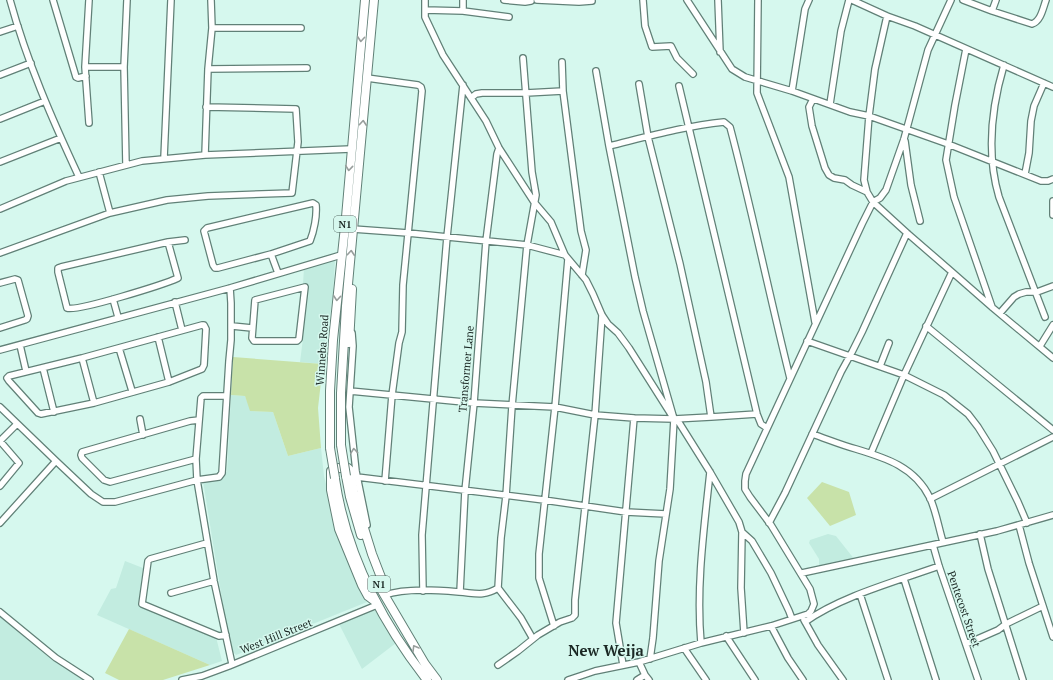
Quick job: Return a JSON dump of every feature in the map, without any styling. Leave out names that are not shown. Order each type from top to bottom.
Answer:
[{"type":"highway","name":"Winneba Road","points":[[365,0],[335,320],[330,391],[330,448],[340,509],[347,531],[376,604],[402,646],[426,680]]},
{"type":"highway","name":"Winneba Road","points":[[374,0],[348,283],[341,392],[341,445],[350,497],[365,551],[376,579],[425,664],[437,680]]},
{"type":"highway","points":[[357,78],[365,81],[366,88]]},
{"type":"highway","points":[[335,320],[327,357],[325,402],[325,446],[328,455],[332,456],[342,453],[346,448],[344,412],[353,291],[348,283]]},
{"type":"highway","points":[[376,604],[368,596],[362,585],[339,529],[331,490],[330,474],[332,469],[348,468],[350,470],[356,501],[384,585],[384,595]]},
{"type":"street","points":[[10,0],[30,63],[45,102],[79,177]]},
{"type":"street","points":[[53,0],[76,77],[86,76]]},
{"type":"street","points":[[89,0],[85,67],[89,123]]},
{"type":"street","points":[[126,165],[124,67],[127,0]]},
{"type":"street","points":[[164,158],[171,0]]},
{"type":"street","points":[[204,155],[208,69],[212,28],[211,0]]},
{"type":"street","points":[[425,0],[425,16],[443,55],[486,121],[499,148],[534,202],[551,222],[567,257],[582,275],[593,294],[602,315],[629,348],[678,422],[710,472],[738,522],[742,532],[741,588],[744,633]]},
{"type":"street","points":[[463,0],[463,11]]},
{"type":"street","points":[[504,0],[525,2],[532,0]]},
{"type":"street","points":[[537,0],[580,2],[592,1]]},
{"type":"street","points":[[643,0],[645,26],[652,47],[671,46],[677,58],[693,74]]},
{"type":"street","points":[[686,0],[732,69],[745,77],[792,91],[850,112],[869,116],[948,144],[1041,181],[1053,181]]},
{"type":"street","points":[[718,0],[720,53]]},
{"type":"street","points":[[758,0],[757,93],[789,177],[815,323]]},
{"type":"street","points":[[792,91],[805,9],[809,0]]},
{"type":"street","points":[[830,104],[841,32],[850,0],[935,35],[1053,87]]},
{"type":"street","points":[[804,619],[811,611],[814,604],[810,589],[802,573],[745,489],[744,481],[815,323],[873,202],[880,198],[886,190],[904,139],[928,50],[951,0]]},
{"type":"street","points":[[963,0],[1032,24],[1039,19],[1046,0]]},
{"type":"street","points":[[992,11],[996,0]]},
{"type":"street","points":[[425,10],[463,11],[509,18]]},
{"type":"street","points":[[887,16],[875,69],[869,116],[864,180],[868,192],[873,202],[907,233],[1053,358]]},
{"type":"street","points":[[0,32],[18,26]]},
{"type":"street","points":[[212,28],[301,28]]},
{"type":"street","points":[[966,49],[946,160],[954,197],[993,308]]},
{"type":"street","points":[[523,58],[532,172],[536,195],[527,245],[512,406],[498,588],[521,618],[533,639]]},
{"type":"street","points":[[562,62],[563,91],[581,231],[586,250],[582,275]]},
{"type":"street","points":[[0,74],[30,63]]},
{"type":"street","points":[[1004,65],[998,87],[992,121],[992,162],[994,180],[1044,317]]},
{"type":"street","points":[[85,67],[124,67]]},
{"type":"street","points":[[208,69],[307,68]]},
{"type":"street","points":[[596,71],[635,277],[643,312],[674,418],[670,489],[659,561],[650,659]]},
{"type":"street","points":[[367,78],[418,85],[422,91],[403,285],[402,332],[399,343],[392,395],[385,481]]},
{"type":"street","points":[[1025,174],[1029,153],[1031,121],[1034,106],[1044,83]]},
{"type":"street","points":[[639,84],[648,137],[706,382],[711,417]]},
{"type":"street","points":[[423,591],[422,535],[447,237],[463,85]]},
{"type":"street","points":[[679,86],[757,414],[761,424],[768,428]]},
{"type":"street","points":[[471,98],[482,93],[563,91]]},
{"type":"street","points":[[813,99],[809,106],[812,126],[825,168],[829,175],[834,178],[845,180],[868,192]]},
{"type":"street","points":[[0,119],[45,102]]},
{"type":"street","points":[[0,253],[110,212],[168,200],[208,196],[292,193],[298,131],[296,108],[206,108]]},
{"type":"street","points":[[609,146],[689,128],[724,122],[730,127],[750,206],[771,305],[790,378]]},
{"type":"street","points":[[0,162],[61,138]]},
{"type":"street","points":[[904,139],[911,185],[920,220]]},
{"type":"street","name":"Transformer Lane","points":[[460,592],[464,491],[474,403],[486,241],[499,148]]},
{"type":"street","points":[[0,208],[79,177],[142,161],[204,155],[352,150]]},
{"type":"street","points":[[99,172],[110,212]]},
{"type":"street","points":[[1053,201],[1053,215]]},
{"type":"street","points":[[313,203],[316,206],[316,210],[310,241],[271,254],[215,268],[204,231],[207,228],[313,203]]},
{"type":"street","points":[[353,229],[408,232],[527,245],[567,257]]},
{"type":"street","points":[[769,523],[785,493],[840,372],[862,332],[907,233]]},
{"type":"street","points":[[168,242],[178,278],[113,299],[75,309],[67,308],[58,268],[168,242],[185,240]]},
{"type":"street","points":[[271,254],[278,273]]},
{"type":"street","points":[[0,350],[230,288],[341,255]]},
{"type":"street","points":[[554,626],[539,578],[539,554],[544,500],[556,407],[567,257]]},
{"type":"street","points":[[871,453],[904,375],[952,272]]},
{"type":"street","points":[[0,283],[18,280],[28,316],[28,319],[0,328]]},
{"type":"street","points":[[1000,313],[1014,297],[1026,292],[1035,292],[1053,286]]},
{"type":"street","points":[[305,287],[299,339],[297,341],[254,341],[252,338],[252,328],[255,300],[305,287]]},
{"type":"street","points":[[0,407],[16,424],[91,494],[103,502],[108,503],[197,480],[215,478],[222,475],[226,396],[232,326],[230,288]]},
{"type":"street","points":[[113,299],[118,317]]},
{"type":"street","points":[[175,302],[182,330]]},
{"type":"street","points":[[498,665],[533,639],[554,626],[575,616],[575,600],[595,415],[602,315]]},
{"type":"street","points":[[202,325],[206,327],[204,365],[202,369],[169,382],[132,391],[94,403],[41,414],[38,413],[7,378],[26,371],[43,368],[158,338],[202,325]]},
{"type":"street","points":[[1040,346],[1053,325]]},
{"type":"street","points":[[232,326],[252,328]]},
{"type":"street","points":[[926,326],[1053,430]]},
{"type":"street","points":[[350,330],[353,340],[349,407],[357,478],[366,521],[380,568],[379,571]]},
{"type":"street","points":[[158,338],[169,382]]},
{"type":"street","points":[[808,341],[904,375],[944,395],[968,414],[986,438],[1027,522]]},
{"type":"street","points":[[880,366],[889,343]]},
{"type":"street","points":[[20,345],[26,371]]},
{"type":"street","points":[[120,348],[132,391]]},
{"type":"street","points":[[82,358],[94,403]]},
{"type":"street","points":[[43,368],[54,412]]},
{"type":"street","points":[[350,391],[512,406],[556,407],[595,415],[634,418],[711,417],[757,414]]},
{"type":"street","points":[[226,396],[203,396],[200,401],[196,459],[197,480],[207,543],[232,664]]},
{"type":"street","points":[[623,665],[616,623],[634,418]]},
{"type":"street","points":[[140,419],[143,435]]},
{"type":"street","points":[[196,459],[110,482],[104,480],[82,458],[81,455],[82,452],[199,420]]},
{"type":"street","points":[[0,486],[19,463],[0,441],[16,424]]},
{"type":"street","points":[[812,434],[871,453],[908,471],[919,482],[930,499],[943,542]]},
{"type":"street","points":[[930,499],[1053,437]]},
{"type":"street","points":[[0,523],[56,461]]},
{"type":"street","points":[[701,643],[698,607],[699,581],[710,472]]},
{"type":"street","points":[[357,478],[544,500],[626,512],[666,514]]},
{"type":"street","points":[[802,573],[933,545],[1019,525],[1053,515]]},
{"type":"street","points":[[1019,525],[1029,563],[1053,637]]},
{"type":"street","points":[[742,532],[752,541],[771,572],[792,619]]},
{"type":"street","points":[[980,534],[988,569],[1023,680]]},
{"type":"street","points":[[207,543],[148,561],[142,604],[219,636],[226,635]]},
{"type":"street","name":"Pentecost Street","points":[[933,545],[978,680]]},
{"type":"street","points":[[568,680],[595,671],[650,659],[726,636],[744,633],[792,619],[804,619],[860,594],[939,566]]},
{"type":"street","points":[[904,579],[936,680]]},
{"type":"street","points":[[171,593],[214,581]]},
{"type":"street","points":[[384,595],[401,591],[485,594],[498,588]]},
{"type":"street","points":[[860,594],[888,680]]},
{"type":"street","name":"West Hill Street","points":[[182,680],[202,676],[376,604]]},
{"type":"street","points":[[966,644],[998,630],[1006,624],[1043,606]]},
{"type":"street","points":[[0,612],[56,658],[90,680]]},
{"type":"street","points":[[804,619],[818,645],[843,680]]},
{"type":"street","points":[[771,626],[788,658],[803,680]]},
{"type":"street","points":[[726,636],[755,680]]},
{"type":"street","points":[[684,648],[706,680]]},
{"type":"street","points":[[637,680],[647,678],[639,662]]},
{"type":"shaded area","points":[[335,260],[333,295],[323,364],[300,362],[309,291],[307,285],[303,284],[304,268]]},
{"type":"shaded area","points":[[231,395],[245,396],[251,411],[273,412],[288,456],[321,448],[324,476],[334,516],[367,602],[236,655],[230,649],[203,481],[227,472]]},
{"type":"shaded area","points":[[828,534],[836,536],[855,560],[819,568],[819,559],[809,543],[810,540]]},
{"type":"shaded area","points":[[125,561],[143,568],[139,603],[216,637],[222,661],[210,665],[97,615],[111,589],[116,588]]},
{"type":"shaded area","points":[[371,610],[376,611],[396,643],[362,669],[339,624]]},
{"type":"shaded area","points":[[0,616],[47,654],[84,680],[0,680]]},
{"type":"green space","points":[[233,357],[323,364],[318,408],[321,448],[288,456],[273,412],[250,411],[245,396],[231,395]]},
{"type":"green space","points":[[822,482],[849,492],[856,515],[830,526],[807,498]]},
{"type":"green space","points":[[129,629],[210,665],[163,680],[119,680],[105,673]]},
{"type":"district","name":"New Weija","points":[[606,650]]}]
